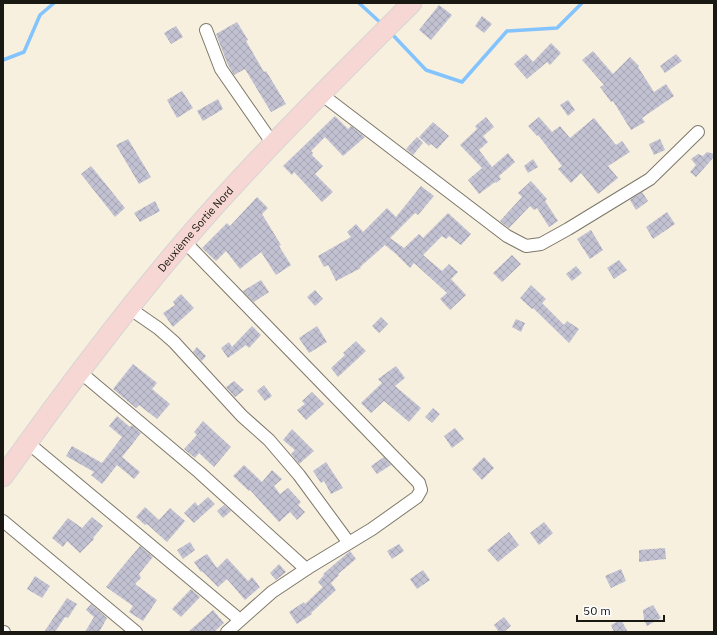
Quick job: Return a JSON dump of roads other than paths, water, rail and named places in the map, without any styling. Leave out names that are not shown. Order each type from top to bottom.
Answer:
[{"type":"main road","name":"Deuxième Sortie Nord","points":[[3,477],[129,308],[184,241],[273,144],[412,3]]},
{"type":"street","points":[[206,30],[221,69],[273,144]]},
{"type":"street","points":[[321,94],[507,236],[526,246],[541,244],[650,178],[698,132]]},
{"type":"street","points":[[184,241],[419,483],[421,490],[417,497],[349,543],[272,592],[227,632]]},
{"type":"street","points":[[129,308],[158,328],[174,342],[242,416],[269,440],[299,475],[349,543]]},
{"type":"street","points":[[80,372],[199,472],[306,569]]},
{"type":"street","points":[[28,442],[240,620]]},
{"type":"street","points":[[3,521],[136,632]]},
{"type":"waterway","points":[[3,60],[24,52],[40,15],[54,3]]},
{"type":"waterway","points":[[359,3],[383,25]]},
{"type":"waterway","points":[[390,32],[426,70],[462,82],[507,31],[557,28],[582,3]]}]
